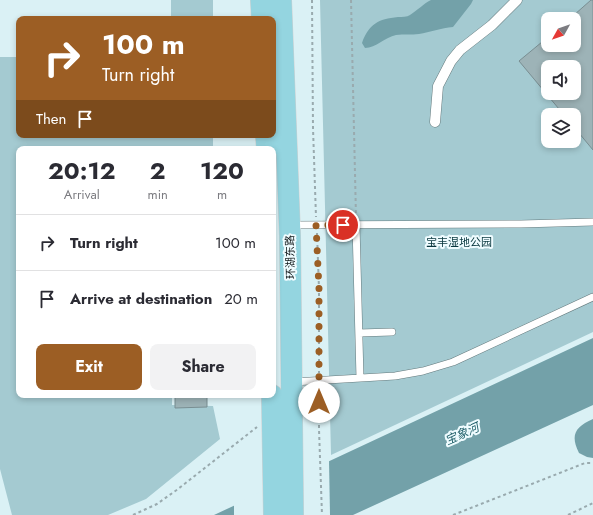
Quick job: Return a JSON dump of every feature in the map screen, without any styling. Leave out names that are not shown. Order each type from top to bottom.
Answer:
[{"type":"main road","points":[[261,0],[262,16]]},
{"type":"main road","name":"环湖东路","points":[[281,0],[290,225],[293,515]]},
{"type":"main road","points":[[272,405],[274,515]]},
{"type":"street","points":[[435,122],[438,86],[451,61],[460,50],[492,25],[517,0]]},
{"type":"lane","points":[[290,225],[520,224],[593,222]]},
{"type":"lane","points":[[356,225],[360,378]]},
{"type":"lane","points":[[292,382],[395,376],[423,372],[453,362],[593,297]]},
{"type":"lane","points":[[359,333],[392,332]]},
{"type":"path","points":[[312,0],[313,128],[319,289],[319,429],[322,515]]},
{"type":"path","points":[[351,0],[356,225]]},
{"type":"path","points":[[133,515],[157,504],[178,490],[272,405]]},
{"type":"path","points":[[453,515],[585,463],[593,463]]},
{"type":"path","points":[[568,515],[593,503]]},
{"type":"green space","points":[[171,0],[213,0],[213,16],[171,16]]},
{"type":"green space","name":"宝丰湿地公园","points":[[320,0],[593,0],[593,332],[331,455]]},
{"type":"green space","points":[[0,57],[16,57],[16,138],[213,138],[213,146],[16,146],[16,398],[172,398],[172,405],[213,406],[220,439],[146,499],[108,515],[12,515],[0,469]]},
{"type":"water","points":[[431,0],[473,0],[453,27],[419,34],[396,35],[369,48],[365,48],[362,43],[368,31],[375,24],[385,19],[409,16]]},
{"type":"water","name":"宝象河","points":[[593,338],[593,405],[353,515],[214,515]]},
{"type":"water","points":[[593,419],[593,458],[579,453],[576,447],[575,436],[576,432],[582,425]]},
{"type":"pier","points":[[329,460],[330,515],[234,515],[234,504]]},
{"type":"building","points":[[591,0],[593,0],[593,150],[581,135],[581,108],[558,108],[552,100],[581,100],[581,60],[541,60],[541,87],[519,61],[541,43],[541,52],[581,52],[581,12],[577,12]]},
{"type":"building","points":[[175,398],[207,398],[207,407],[175,408]]},
{"type":"route","points":[[319,402],[319,289],[316,225],[343,225]]}]
